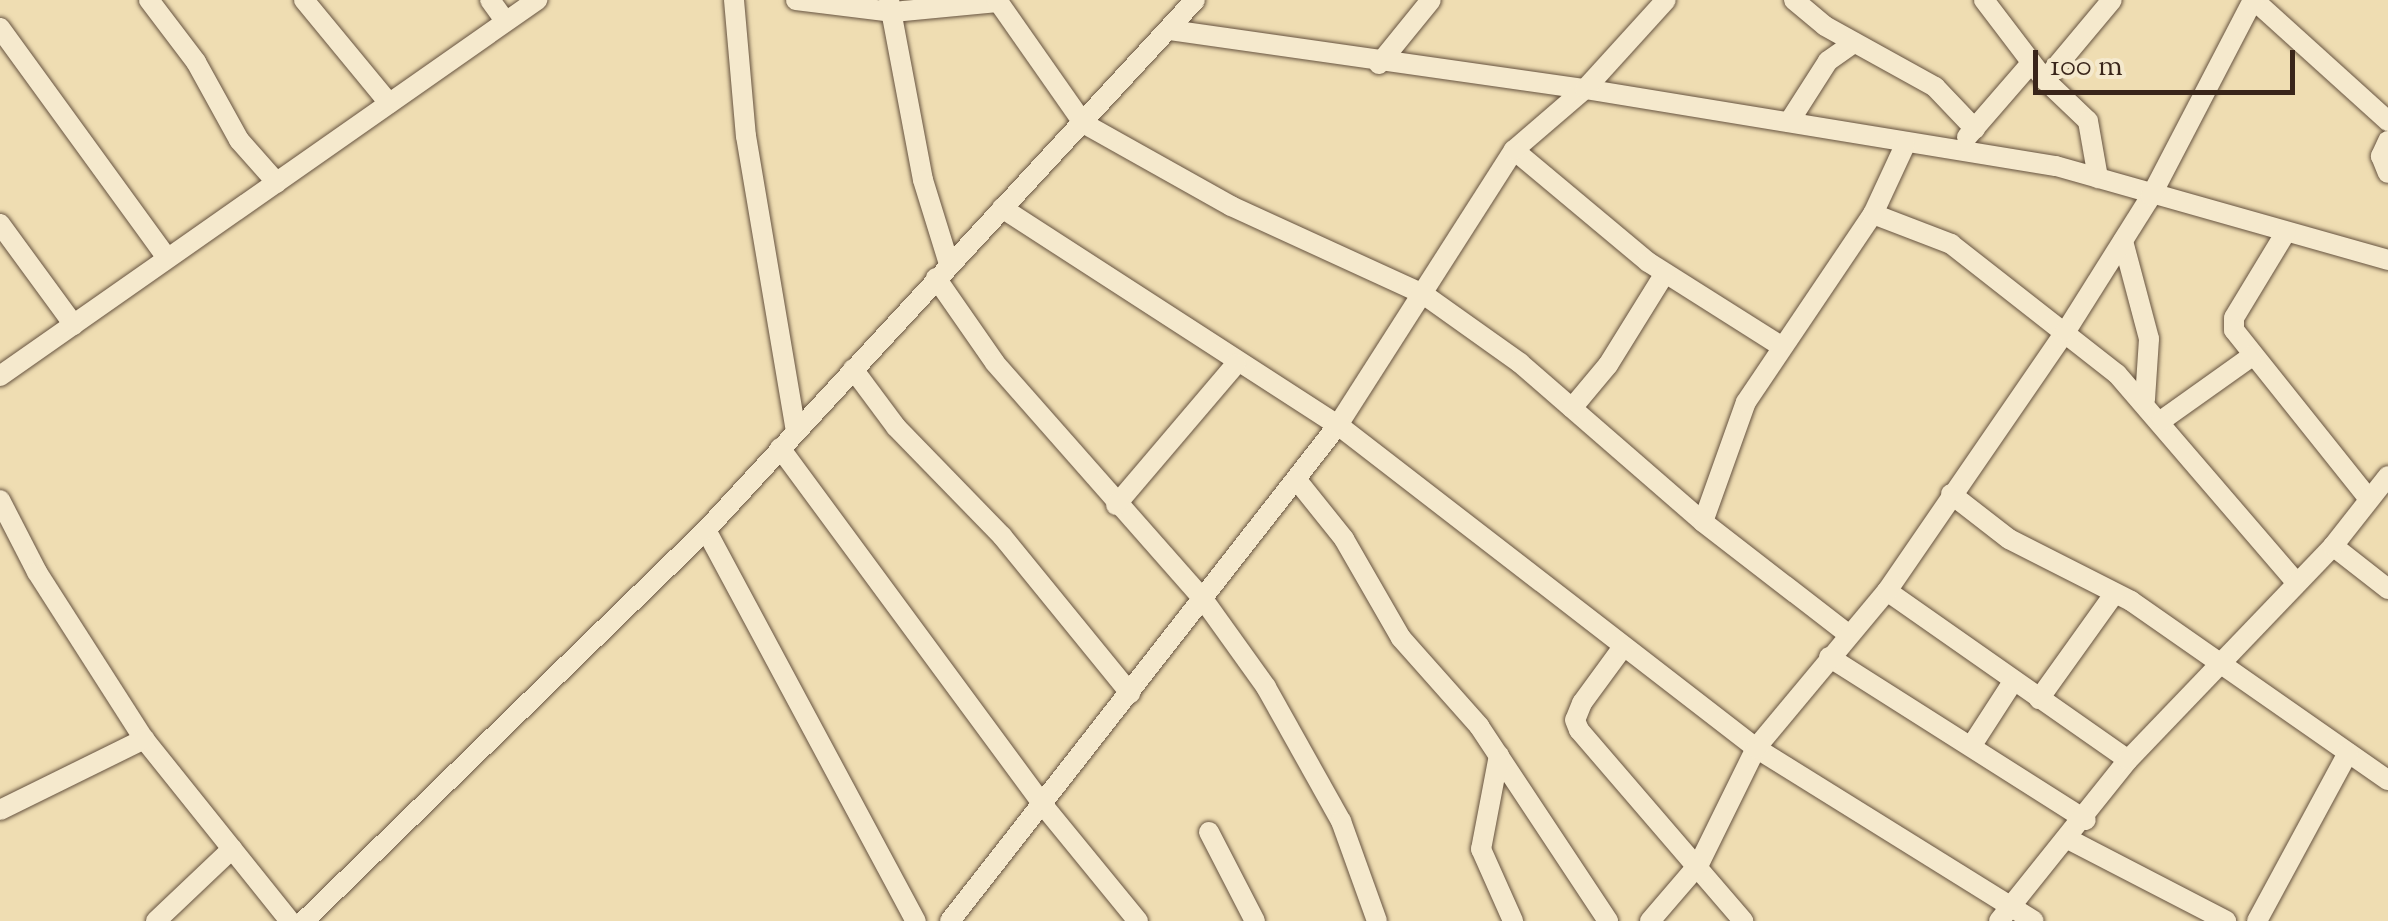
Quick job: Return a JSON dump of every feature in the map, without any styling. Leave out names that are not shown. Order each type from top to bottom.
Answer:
[{"type":"street","points":[[149,0],[196,62],[240,140],[277,183]]},
{"type":"street","points":[[304,0],[389,103]]},
{"type":"street","points":[[490,0],[505,21]]},
{"type":"street","points":[[0,376],[537,0]]},
{"type":"street","points":[[734,0],[746,136],[796,431]]},
{"type":"street","points":[[796,0],[891,6],[998,1],[1083,123],[1196,188],[1423,294],[1572,408],[1703,522],[1848,634]]},
{"type":"street","points":[[304,921],[706,530],[1195,0]]},
{"type":"street","points":[[1379,64],[1431,0]]},
{"type":"street","points":[[950,921],[1338,426],[1423,294],[1477,199],[1514,150],[1585,89],[1666,0]]},
{"type":"street","points":[[1794,0],[1854,43],[1935,87],[1975,129]]},
{"type":"street","points":[[1984,0],[2044,80],[2095,133],[2098,178]]},
{"type":"street","points":[[2044,80],[2112,0]]},
{"type":"street","points":[[1650,921],[1699,864],[1756,748],[1887,592],[2066,331],[2150,196],[2253,0],[2388,121]]},
{"type":"street","points":[[891,6],[942,271],[994,363],[1203,599],[1296,733],[1340,821],[1376,921]]},
{"type":"street","points":[[0,28],[167,258]]},
{"type":"street","points":[[1170,30],[1379,64],[1585,89],[2098,178],[2150,196],[2388,260]]},
{"type":"street","points":[[1789,122],[1828,61],[1854,43]]},
{"type":"street","points":[[1952,152],[2030,62]]},
{"type":"street","points":[[2388,141],[2381,156],[2388,173]]},
{"type":"street","points":[[1703,522],[1746,402],[1780,346],[1873,214],[1905,145]]},
{"type":"street","points":[[1514,150],[1664,272],[1780,346]]},
{"type":"street","points":[[1002,208],[1236,364],[1338,426],[1756,748],[2007,913],[2034,921]]},
{"type":"street","points":[[1873,214],[1952,244],[2066,331],[2145,400],[2296,582]]},
{"type":"street","points":[[0,224],[74,326]]},
{"type":"street","points":[[2286,232],[2234,318],[2252,356],[2369,500]]},
{"type":"street","points":[[2123,240],[2149,339],[2145,400]]},
{"type":"street","points":[[1572,408],[1608,365],[1664,272]]},
{"type":"street","points":[[2162,420],[2252,356]]},
{"type":"street","points":[[1116,505],[1236,364]]},
{"type":"street","points":[[853,369],[933,468],[1002,536],[1130,693]]},
{"type":"street","points":[[780,448],[1043,806],[1138,921]]},
{"type":"street","points":[[2007,913],[2086,820],[2128,760],[2333,546],[2388,476]]},
{"type":"street","points":[[1296,479],[1344,539],[1393,627],[1499,755],[1608,921]]},
{"type":"street","points":[[1951,494],[2009,539],[2115,592],[2388,780]]},
{"type":"street","points":[[0,500],[37,572],[144,738],[290,921]]},
{"type":"street","points":[[706,530],[916,921]]},
{"type":"street","points":[[2333,546],[2388,589]]},
{"type":"street","points":[[1887,592],[2128,760]]},
{"type":"street","points":[[2039,699],[2115,592]]},
{"type":"street","points":[[1623,647],[1575,720],[1648,814],[1699,864],[1744,921]]},
{"type":"street","points":[[1829,657],[2086,820]]},
{"type":"street","points":[[1972,745],[2014,680]]},
{"type":"street","points":[[0,810],[144,738]]},
{"type":"street","points":[[2257,921],[2348,753]]},
{"type":"street","points":[[1499,755],[1480,849],[1513,921]]},
{"type":"street","points":[[1210,832],[1254,921]]},
{"type":"street","points":[[2070,840],[2226,921]]},
{"type":"street","points":[[156,921],[232,849]]}]
